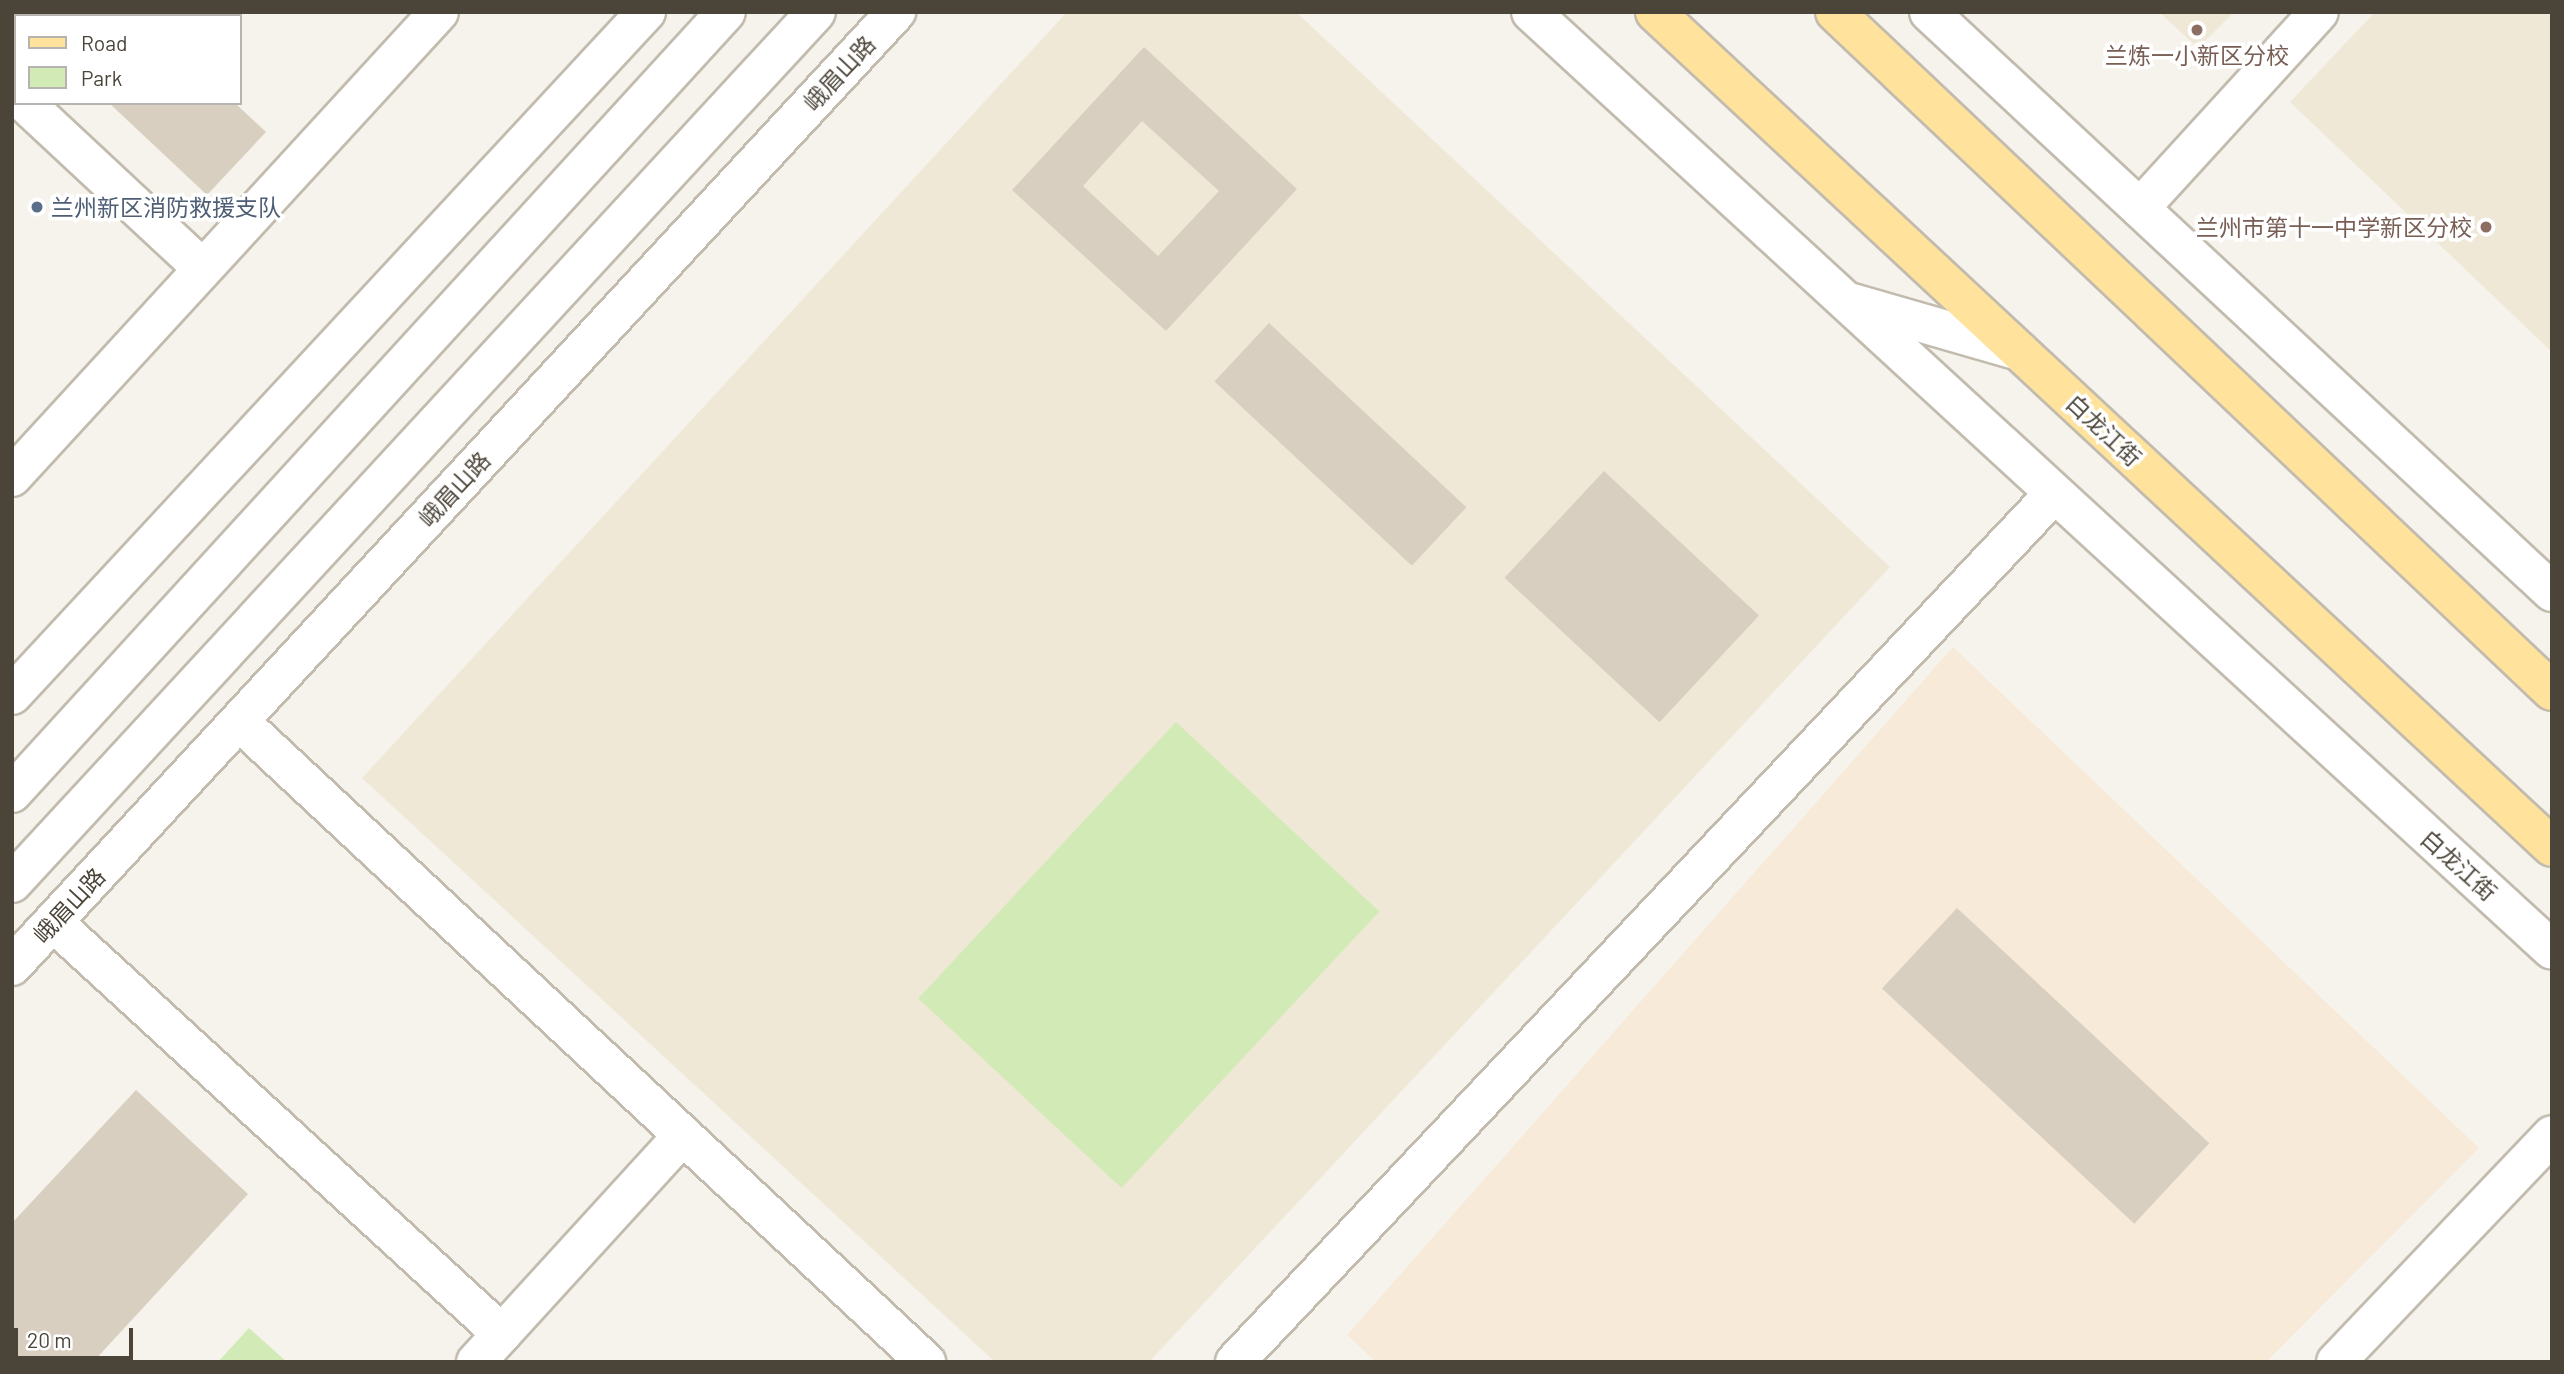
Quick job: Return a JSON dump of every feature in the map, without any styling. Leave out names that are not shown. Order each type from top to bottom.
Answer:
[{"type":"main road","name":"白龙江街","points":[[1655,12],[2552,847]]},
{"type":"main road","points":[[1835,12],[2552,691]]},
{"type":"street","points":[[12,477],[439,12]]},
{"type":"street","points":[[12,695],[646,12]]},
{"type":"street","points":[[12,793],[726,12]]},
{"type":"street","points":[[12,883],[816,12]]},
{"type":"street","name":"峨眉山路","points":[[12,966],[896,12]]},
{"type":"street","name":"白龙江街","points":[[1531,12],[1840,300],[2552,950]]},
{"type":"street","points":[[1929,12],[2552,592]]},
{"type":"street","points":[[2140,208],[2319,12]]},
{"type":"street","points":[[28,105],[203,269]]},
{"type":"street","points":[[1840,300],[2019,351]]},
{"type":"street","points":[[1236,1362],[2053,495]]},
{"type":"street","points":[[239,721],[926,1362]]},
{"type":"street","points":[[53,922],[502,1334]]},
{"type":"street","points":[[476,1362],[683,1135]]},
{"type":"street","points":[[2336,1362],[2552,1135]]},
{"type":"shaded area","points":[[1067,12],[1296,12],[1890,567],[1149,1362],[995,1362],[362,778]]},
{"type":"shaded area","name":"兰炼一小新区分校","points":[[2159,12],[2234,12],[2198,48]]},
{"type":"shaded area","name":"兰州市第十一中学新区分校","points":[[2375,12],[2552,12],[2552,352],[2290,102]]},
{"type":"shaded area","points":[[1953,647],[2479,1148],[2266,1362],[1376,1362],[1347,1335]]},
{"type":"green space","points":[[1176,722],[1379,912],[1122,1188],[918,998]]},
{"type":"green space","points":[[249,1328],[287,1362],[218,1362]]},
{"type":"building","points":[[31,12],[138,12],[138,14]]},
{"type":"building","points":[[1144,47],[1297,189],[1166,331],[1012,190]],"holes":[[[1142,121],[1219,191],[1158,256],[1083,186]]]},
{"type":"building","points":[[111,105],[237,105],[266,132],[207,195]]},
{"type":"building","points":[[1269,323],[1466,507],[1412,566],[1214,382]]},
{"type":"building","points":[[1604,471],[1759,616],[1659,722],[1504,578]]},
{"type":"building","points":[[1957,908],[2209,1143],[2134,1224],[1882,988]]},
{"type":"building","points":[[136,1090],[248,1194],[93,1362],[12,1362],[12,1223]]},
{"type":"place","name":"兰炼一小新区分校","points":[[2197,30]]},
{"type":"place","name":"兰州新区消防救援支队","points":[[37,207]]},
{"type":"place","name":"兰州市第十一中学新区分校","points":[[2486,227]]}]
